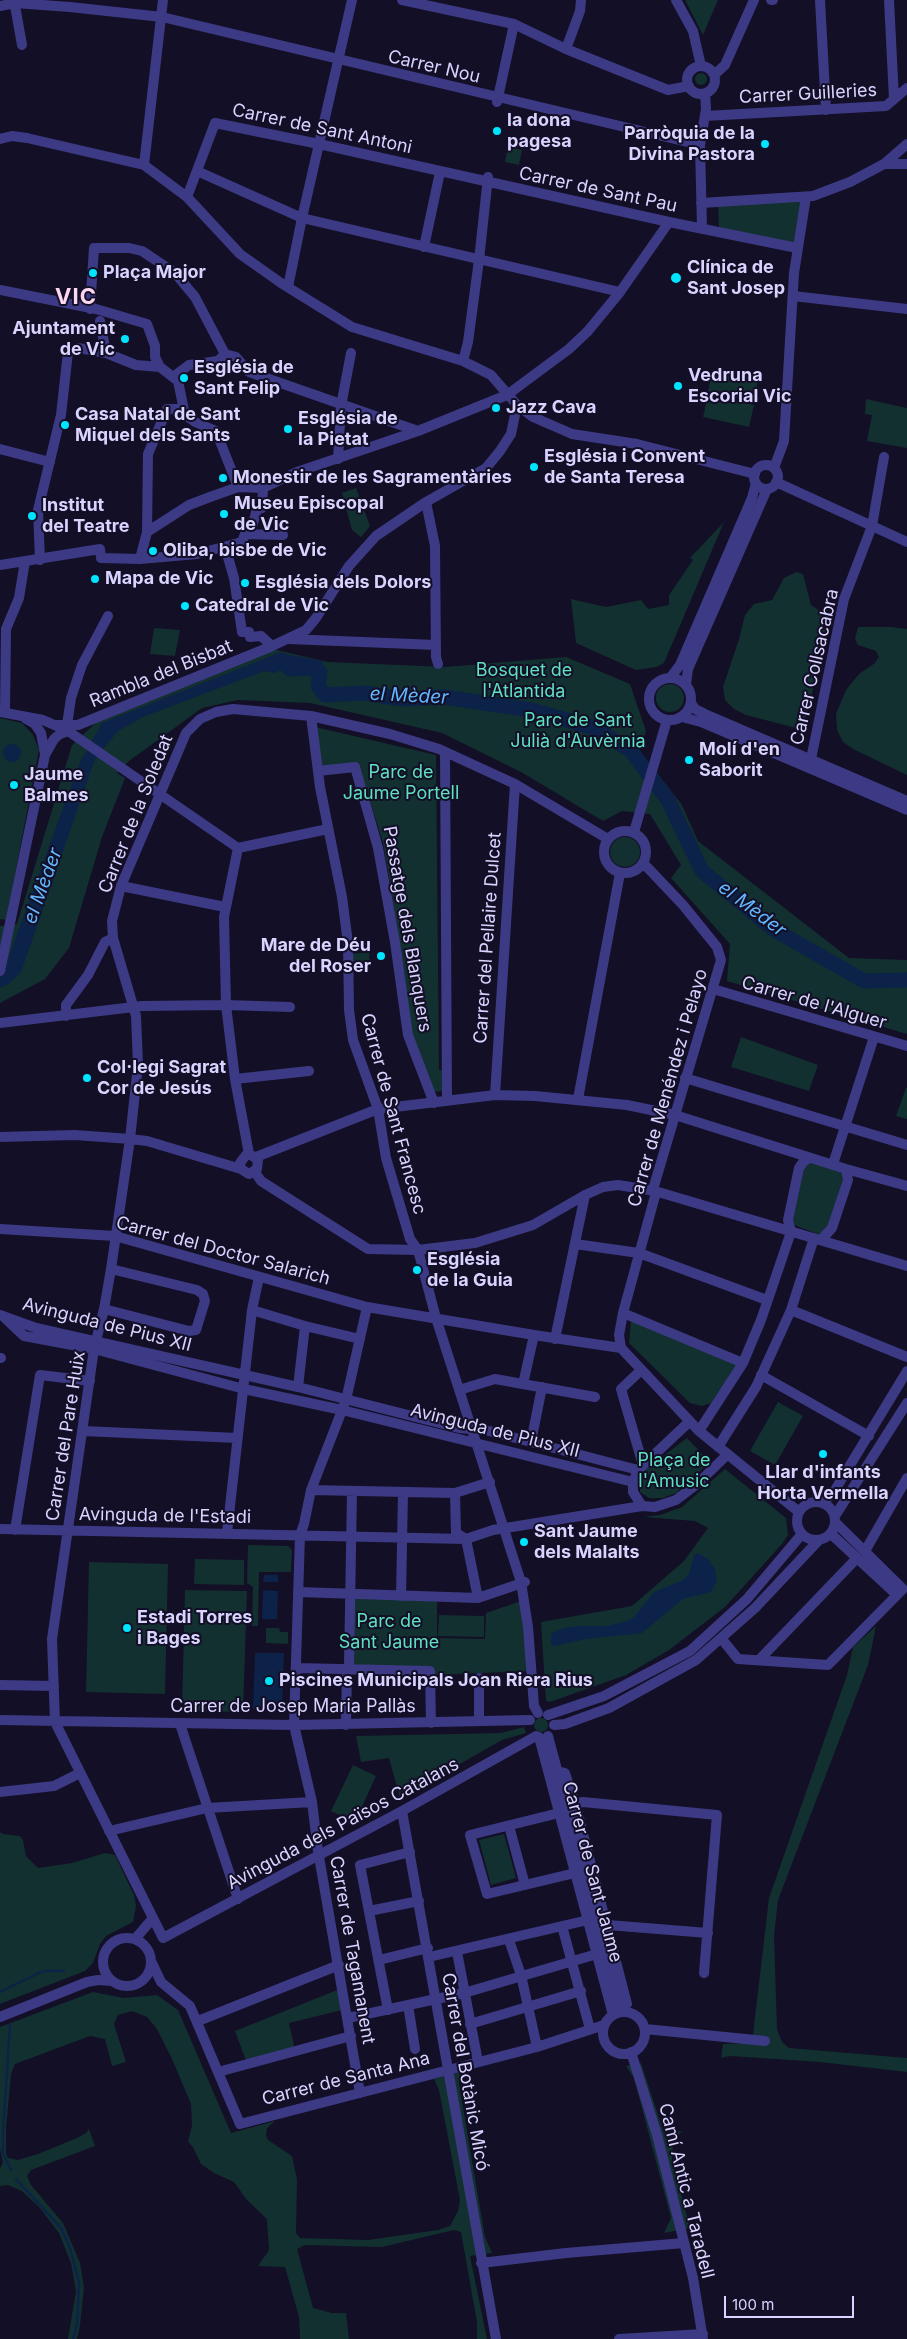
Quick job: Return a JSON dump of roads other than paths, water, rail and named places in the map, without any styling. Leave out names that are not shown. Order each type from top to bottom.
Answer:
[{"type":"street","points":[[144,165],[163,0]]},
{"type":"street","points":[[288,287],[318,144],[352,0]]},
{"type":"street","points":[[402,0],[514,24],[566,49],[668,90],[689,86]]},
{"type":"street","points":[[566,49],[580,11],[581,0]]},
{"type":"street","points":[[676,0],[693,31],[701,66]]},
{"type":"street","points":[[714,75],[708,68],[701,66],[694,68],[689,73],[687,80],[689,86],[696,92],[705,93],[713,86],[714,75],[725,65],[754,0]]},
{"type":"street","points":[[820,0],[826,110]]},
{"type":"street","points":[[888,0],[894,99]]},
{"type":"street","points":[[14,2],[22,45]]},
{"type":"street","name":"Carrer Nou","points":[[0,6],[14,2],[162,17],[498,100],[700,145]]},
{"type":"street","points":[[498,100],[514,24]]},
{"type":"street","name":"Carrer Guilleries","points":[[705,116],[886,106],[907,88]]},
{"type":"street","points":[[702,228],[700,145],[705,116],[705,93]]},
{"type":"street","name":"Carrer de Sant Antoni","points":[[187,197],[215,123],[440,172],[488,180]]},
{"type":"street","points":[[0,139],[12,136],[27,138],[144,165],[187,197],[240,254],[352,327],[463,362],[491,375],[517,405],[533,417],[572,434],[637,444],[755,479],[761,488],[767,489]]},
{"type":"street","points":[[701,203],[806,197],[850,182],[884,164],[903,147]]},
{"type":"street","points":[[903,147],[900,160],[906,164]]},
{"type":"street","points":[[884,164],[906,164]]},
{"type":"street","points":[[197,171],[302,218],[620,292]]},
{"type":"street","points":[[424,247],[440,172]]},
{"type":"street","points":[[463,362],[468,342],[480,260],[488,180]]},
{"type":"street","name":"Carrer de Sant Pau","points":[[488,180],[669,222],[797,248]]},
{"type":"street","points":[[774,468],[784,441],[797,248],[806,197]]},
{"type":"street","points":[[147,532],[189,505],[238,487],[263,488],[297,472],[338,460],[372,445],[418,432],[507,394],[569,349],[588,331],[620,292],[669,222]]},
{"type":"street","points":[[106,352],[97,313],[94,248],[130,248],[142,251],[176,273],[195,297],[225,354],[236,357],[249,372],[418,432]]},
{"type":"street","points":[[0,290],[147,324],[155,346],[155,357],[160,366],[178,381],[185,415],[195,422],[216,431],[238,487]]},
{"type":"street","points":[[793,296],[907,309]]},
{"type":"street","points":[[40,560],[38,510],[61,415],[68,352],[78,348],[106,352],[136,365],[160,366]]},
{"type":"street","points":[[338,460],[341,406],[351,353]]},
{"type":"street","points":[[173,377],[189,365],[218,361],[225,354]]},
{"type":"street","name":"Rambla del Bisbat","points":[[3,712],[69,730],[306,630],[316,618],[349,566],[376,536],[426,502],[486,468],[511,434],[517,405]]},
{"type":"street","points":[[140,559],[147,532],[148,454],[167,409],[183,409]]},
{"type":"street","points":[[0,449],[50,462]]},
{"type":"street","name":"Carrer Collsacabra","points":[[811,759],[844,599],[872,526],[884,458]]},
{"type":"street","points":[[907,801],[705,714],[695,709],[691,703],[690,692],[686,684],[688,669],[767,489],[776,482],[778,476],[774,468],[766,465],[761,466],[755,479],[752,498],[680,666],[670,678],[655,684],[650,693],[649,700],[655,713],[668,720],[682,717],[701,722],[907,810]]},
{"type":"street","points":[[776,482],[907,542]]},
{"type":"street","points":[[250,534],[257,509],[262,508],[263,488]]},
{"type":"street","points":[[426,502],[435,546],[436,645],[438,664]]},
{"type":"street","points":[[0,565],[100,549],[101,558],[140,559],[198,554],[242,542],[245,534],[283,535]]},
{"type":"street","points":[[225,546],[234,578],[242,632],[249,632],[250,638],[261,636],[274,645]]},
{"type":"street","points":[[3,712],[6,628],[19,598],[25,561]]},
{"type":"street","points":[[69,730],[72,698],[82,665],[108,616]]},
{"type":"street","points":[[288,639],[436,645]]},
{"type":"street","points":[[670,678],[686,684]]},
{"type":"street","points":[[682,717],[687,712],[691,703]]},
{"type":"street","name":"Carrer de la Soledat","points":[[134,1007],[113,938],[112,921],[121,886],[186,734],[200,719],[216,712],[234,710],[311,716],[390,734],[445,752],[515,784],[608,839]]},
{"type":"street","points":[[19,715],[35,724],[41,733],[45,755]]},
{"type":"street","name":"Carrer de Sant Francesc","points":[[311,716],[318,771],[346,924],[349,1010],[353,1040],[378,1109],[386,1158],[410,1239],[418,1250]]},
{"type":"street","points":[[634,832],[668,720]]},
{"type":"street","points":[[69,730],[238,848],[328,829]]},
{"type":"street","points":[[0,971],[6,926],[45,755],[54,739],[69,730]]},
{"type":"street","points":[[445,752],[447,1101]]},
{"type":"street","name":"Passatge dels Blanquers","points":[[318,771],[355,767],[378,848],[395,942],[408,1034],[434,1102]]},
{"type":"street","name":"Carrer del Pellaire Dulcet","points":[[495,1095],[515,784]]},
{"type":"street","points":[[617,832],[634,832],[640,836],[646,847],[645,860],[642,865],[632,872],[620,873],[609,866],[604,849],[608,839],[617,832]]},
{"type":"street","points":[[0,1137],[75,1135],[147,1141],[241,1169],[249,1174],[255,1172],[259,1166],[252,1156],[235,1079],[226,1004],[225,907],[238,848]]},
{"type":"street","name":"Carrer de Menéndez i Pelayo","points":[[621,1348],[619,1335],[623,1312],[655,1191],[654,1186],[721,960],[718,947],[683,905],[647,867],[642,865]]},
{"type":"street","points":[[578,1099],[620,873]]},
{"type":"street","points":[[121,886],[225,907]]},
{"type":"street","points":[[66,1016],[66,1004],[88,975],[105,942],[113,938]]},
{"type":"street","name":"Carrer de l'Alguer","points":[[712,989],[907,1046]]},
{"type":"street","points":[[0,1023],[134,1007],[226,1004],[290,1007]]},
{"type":"street","name":"Carrer del Pare Huix","points":[[55,1722],[52,1640],[90,1381],[111,1269],[130,1139],[138,1065],[134,1007]]},
{"type":"street","points":[[833,1164],[874,1037]]},
{"type":"street","points":[[235,1079],[309,1072]]},
{"type":"street","points":[[685,1078],[846,1125],[907,1145]]},
{"type":"street","points":[[241,1169],[241,1159],[378,1109],[495,1095],[578,1099],[627,1105],[674,1115],[846,1169],[907,1186]]},
{"type":"street","points":[[699,1431],[743,1363],[768,1300],[791,1232],[788,1220],[800,1168],[804,1161],[810,1158]]},
{"type":"street","points":[[718,1447],[761,1375],[791,1310],[818,1239],[832,1228],[848,1180],[846,1169]]},
{"type":"street","points":[[255,1172],[261,1182],[368,1249],[418,1250],[475,1243],[533,1225],[584,1195],[603,1187],[618,1185],[655,1191],[907,1266]]},
{"type":"street","points":[[556,1339],[584,1195]]},
{"type":"street","name":"Carrer del Doctor Salarich","points":[[0,1229],[115,1236],[367,1307],[534,1336],[621,1348]]},
{"type":"street","points":[[574,1244],[639,1254],[768,1300]]},
{"type":"street","points":[[418,1250],[436,1318],[523,1582],[534,1706],[534,1717],[530,1729],[541,1736],[553,1730],[554,1725],[548,1714]]},
{"type":"street","points":[[104,1309],[189,1331],[196,1330],[205,1301],[203,1294],[197,1290],[111,1269]]},
{"type":"street","points":[[227,1533],[252,1310],[259,1277]]},
{"type":"street","name":"Carrer de Tagamanent","points":[[360,2093],[319,1856],[312,1802],[294,1726],[300,1535],[311,1490],[344,1405],[367,1307]]},
{"type":"street","points":[[252,1310],[305,1326],[360,1339]]},
{"type":"street","points":[[791,1310],[907,1357]]},
{"type":"street","points":[[623,1312],[743,1363]]},
{"type":"street","name":"Avinguda de Pius XII","points":[[1,1315],[24,1336],[96,1345],[298,1387],[344,1405],[478,1445],[633,1482]]},
{"type":"street","points":[[298,1387],[305,1326]]},
{"type":"street","points":[[523,1384],[534,1336]]},
{"type":"street","name":"Avinguda de Pius XII","points":[[96,1345],[244,1389],[344,1405],[473,1430],[484,1430],[640,1467]]},
{"type":"street","points":[[621,1348],[689,1422],[799,1512]]},
{"type":"street","points":[[640,1467],[621,1389],[641,1370]]},
{"type":"street","points":[[823,1503],[835,1490],[907,1371]]},
{"type":"street","points":[[15,1530],[40,1375],[90,1381]]},
{"type":"street","points":[[761,1375],[869,1436]]},
{"type":"street","points":[[459,1390],[495,1379],[595,1397]]},
{"type":"street","points":[[530,1442],[542,1388]]},
{"type":"street","points":[[554,1725],[565,1724],[609,1708],[696,1660],[754,1608],[819,1540],[831,1534],[835,1519],[907,1403]]},
{"type":"street","points":[[689,1422],[640,1467],[633,1482],[633,1492],[642,1506],[656,1507],[676,1500],[697,1484],[727,1455]]},
{"type":"street","points":[[83,1431],[237,1438]]},
{"type":"street","points":[[759,1660],[861,1555],[907,1478]]},
{"type":"street","points":[[311,1490],[454,1493],[490,1482]]},
{"type":"street","points":[[346,1725],[347,1669],[350,1648],[349,1592],[352,1490]]},
{"type":"street","points":[[400,1596],[403,1492]]},
{"type":"street","points":[[454,1493],[456,1533],[466,1539],[478,1598]]},
{"type":"street","points":[[721,1638],[738,1658],[828,1665],[897,1595],[861,1555],[828,1506],[823,1503],[810,1503],[799,1512],[797,1523],[802,1534],[810,1539],[819,1540]]},
{"type":"street","name":"Avinguda de l'Estadi","points":[[0,1529],[466,1539],[493,1530],[505,1530],[642,1506]]},
{"type":"street","points":[[534,1717],[604,1696],[690,1651],[747,1599],[802,1534]]},
{"type":"street","points":[[831,1534],[861,1555]]},
{"type":"street","points":[[298,1592],[349,1592],[400,1596],[478,1598],[523,1582]]},
{"type":"street","points":[[296,1668],[430,1671],[431,1723]]},
{"type":"street","points":[[479,1678],[479,1722]]},
{"type":"street","points":[[0,1685],[54,1686]]},
{"type":"street","name":"Carrer de Josep Maria Pallàs","points":[[0,1720],[294,1726],[479,1722],[534,1717]]},
{"type":"street","points":[[55,1722],[153,1918],[135,1939]]},
{"type":"street","points":[[180,1724],[238,1899]]},
{"type":"street","name":"Carrer de Sant Jaume","points":[[541,1736],[557,1771],[622,2013]]},
{"type":"street","name":"Carrer de Sant Jaume","points":[[541,1736],[574,1873],[597,1954],[622,2013]]},
{"type":"street","name":"Avinguda dels Països Catalans","points":[[153,1918],[163,1938],[541,1736]]},
{"type":"street","name":"Carrer de Sant Jaume","points":[[557,1771],[565,1773],[608,1924],[622,2013]]},
{"type":"street","points":[[0,1792],[54,1786],[80,1773]]},
{"type":"street","points":[[109,1831],[208,1808],[312,1802]]},
{"type":"street","points":[[575,1803],[583,1802],[717,1815],[704,1973]]},
{"type":"street","name":"Carrer del Botànic Micó","points":[[402,1811],[429,1953],[447,2070],[496,2339]]},
{"type":"street","points":[[559,1813],[470,1835],[487,1894],[574,1873]]},
{"type":"street","points":[[509,1826],[525,1884]]},
{"type":"street","points":[[317,1838],[335,1846]]},
{"type":"street","points":[[388,2010],[360,1865],[410,1852]]},
{"type":"street","points":[[369,1911],[419,1901]]},
{"type":"street","points":[[379,1960],[429,1953],[457,1952],[588,1920]]},
{"type":"street","points":[[608,1924],[708,1933]]},
{"type":"street","points":[[562,1926],[590,2029]]},
{"type":"street","points":[[112,1981],[104,1970],[103,1964],[107,1948],[119,1939],[135,1939],[141,1942],[149,1951],[152,1963],[162,1982],[190,2006],[198,2021],[218,2072],[351,2036]]},
{"type":"street","points":[[509,1940],[521,1975],[537,2047]]},
{"type":"street","points":[[457,1952],[478,2062]]},
{"type":"street","points":[[348,2018],[464,1992],[597,1954]]},
{"type":"street","points":[[142,1981],[149,1973],[152,1963]]},
{"type":"street","points":[[86,1982],[103,1964]]},
{"type":"street","points":[[198,2021],[339,1965]]},
{"type":"street","points":[[0,2017],[86,1982],[98,1980],[112,1981],[123,1986],[130,1986],[142,1981],[162,1982]]},
{"type":"street","points":[[470,2024],[581,1991]]},
{"type":"street","points":[[408,2005],[415,2049]]},
{"type":"street","points":[[622,2013],[638,2017],[645,2029],[642,2043],[631,2052],[614,2051],[604,2039],[604,2025],[622,2013]]},
{"type":"street","name":"Carrer de Santa Ana","points":[[218,2072],[240,2124],[537,2047],[604,2025]]},
{"type":"street","points":[[645,2029],[765,2041]]},
{"type":"street","name":"Camí Antic a Taradell","points":[[631,2052],[657,2134],[684,2243],[703,2336]]},
{"type":"street","points":[[481,2263],[566,2253],[684,2243]]},
{"type":"street","points":[[619,2339],[703,2336]]},
{"type":"water","points":[[279,653],[322,661],[323,666],[294,662],[275,673],[264,671],[143,717],[118,731],[95,759],[21,972],[10,983],[0,988],[0,971],[5,967],[80,762],[102,723]]},
{"type":"water","points":[[12,744],[18,747],[21,753],[18,759],[12,762],[6,759],[3,753],[6,747]]},
{"type":"water","points":[[697,1553],[707,1558],[715,1569],[717,1581],[711,1592],[683,1599],[642,1633],[551,1645],[551,1634],[560,1629],[577,1626],[607,1626],[627,1621],[634,1617],[654,1592],[683,1580],[689,1574],[694,1556]]},
{"type":"water","points":[[264,1575],[278,1575],[278,1582],[263,1582]]},
{"type":"water","points":[[263,1590],[278,1591],[277,1619],[262,1619]]},
{"type":"water","name":"Piscines Municipals Joan Riera Rius","points":[[255,1653],[284,1653],[282,1710],[253,1709]]},
{"type":"waterway","name":"el Mèder","points":[[271,664],[281,660],[290,669],[310,668],[320,672],[318,686],[325,695],[364,693],[403,699],[444,697],[531,710],[595,728],[631,751],[668,800],[702,871],[773,929],[864,981],[907,980]]},
{"type":"waterway","points":[[0,1992],[43,1971],[64,1971]]},
{"type":"waterway","points":[[10,2025],[3,2154],[11,2170]]},
{"type":"waterway","points":[[16,2179],[61,2228],[70,2248],[79,2282],[77,2325],[73,2339]]},
{"type":"place","name":"la dona pagesa","points":[[497,131]]},
{"type":"place","name":"Parròquia de la Divina Pastora","points":[[765,144]]},
{"type":"place","name":"Plaça Major","points":[[93,273]]},
{"type":"place","name":"Clínica de Sant Josep","points":[[676,278]]},
{"type":"place","name":"Ajuntament de Vic","points":[[125,339]]},
{"type":"place","name":"Església de Sant Felip","points":[[184,378]]},
{"type":"place","name":"Vedruna Escorial Vic","points":[[678,386]]},
{"type":"place","name":"Jazz Cava","points":[[496,408]]},
{"type":"place","name":"Casa Natal de Sant Miquel dels Sants","points":[[65,425]]},
{"type":"place","name":"Església de la Pietat","points":[[288,429]]},
{"type":"place","name":"Església i Convent de Santa Teresa","points":[[534,467]]},
{"type":"place","name":"Monestir de les Sagramentàries","points":[[223,478]]},
{"type":"place","name":"Museu Episcopal de Vic","points":[[224,514]]},
{"type":"place","name":"Institut del Teatre","points":[[32,516]]},
{"type":"place","name":"Oliba, bisbe de Vic","points":[[153,551]]},
{"type":"place","name":"Mapa de Vic","points":[[95,579]]},
{"type":"place","name":"Església dels Dolors","points":[[245,583]]},
{"type":"place","name":"Catedral de Vic","points":[[185,606]]},
{"type":"place","name":"Molí d'en Saborit","points":[[689,760]]},
{"type":"place","name":"Jaume Balmes","points":[[14,785]]},
{"type":"place","name":"Mare de Déu del Roser","points":[[381,956]]},
{"type":"place","name":"Col·legi Sagrat Cor de Jesús","points":[[87,1078]]},
{"type":"place","name":"Església de la Guia","points":[[417,1270]]},
{"type":"place","name":"Llar d'infants Horta Vermella","points":[[823,1454]]},
{"type":"place","name":"Sant Jaume dels Malalts","points":[[524,1542]]},
{"type":"place","name":"Estadi Torres i Bages","points":[[127,1628]]},
{"type":"place","name":"Piscines Municipals Joan Riera Rius","points":[[269,1681]]},
{"type":"district","name":"VIC","points":[[76,297]]},
{"type":"park label","name":"Bosquet de l'Atlantida","points":[[524,681]]},
{"type":"park label","name":"Parc de Sant Julià d'Auvèrnia","points":[[578,731]]},
{"type":"park label","name":"Parc de Jaume Portell","points":[[401,783]]},
{"type":"park label","name":"Plaça de l'Amusic","points":[[674,1471]]},
{"type":"park label","name":"Parc de Sant Jaume","points":[[389,1632]]}]
